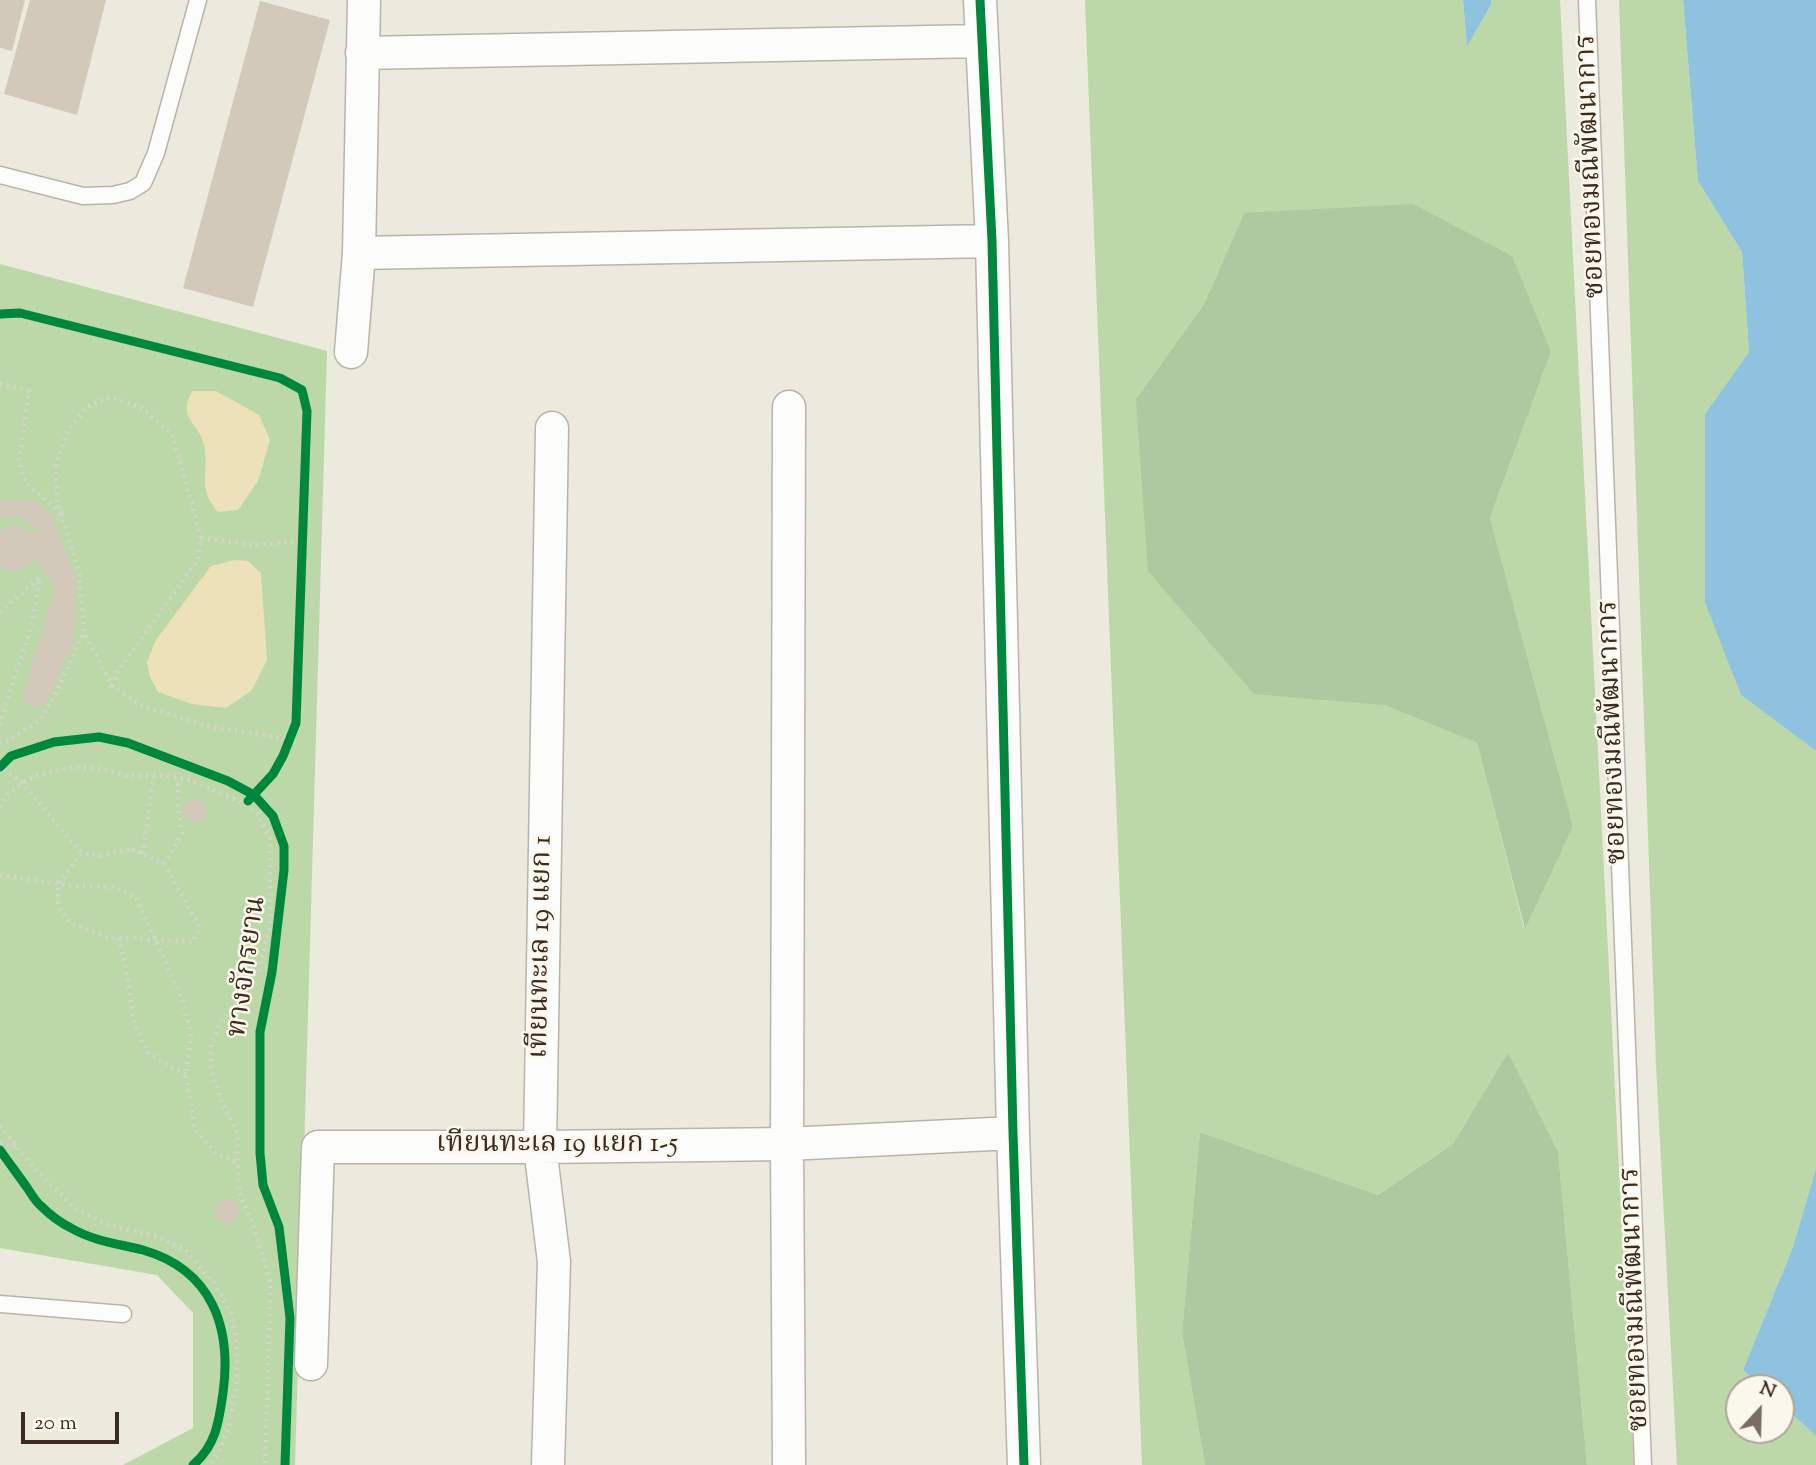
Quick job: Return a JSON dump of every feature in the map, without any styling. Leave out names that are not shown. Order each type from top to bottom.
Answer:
[{"type":"street","points":[[351,352],[359,253],[365,0]]},
{"type":"street","points":[[980,0],[992,241],[1013,1133],[1024,1465]]},
{"type":"street","points":[[362,53],[981,41]]},
{"type":"street","points":[[359,253],[992,241]]},
{"type":"street","points":[[789,407],[789,1465]]},
{"type":"street","name":"เทียนทะเล 19 แยก 1","points":[[548,1465],[554,1262],[541,1147],[552,428]]},
{"type":"street","name":"เทียนทะเล 19 แยก 1-5","points":[[311,1364],[318,1147],[787,1144],[1013,1133]]},
{"type":"lane","points":[[0,175],[83,196],[121,193],[143,183],[156,153],[198,0]]},
{"type":"lane","name":"ซอยทองมณีพัฒนาการ","points":[[1587,0],[1643,1465]]},
{"type":"lane","points":[[0,1304],[123,1314]]},
{"type":"path","points":[[0,384],[29,391],[19,459],[25,482],[62,514]]},
{"type":"path","points":[[112,686],[118,671],[197,561],[201,538],[173,436],[144,409],[110,397],[87,407],[69,429],[56,463],[57,500],[79,573],[84,632],[112,686],[143,706],[206,726],[289,739]]},
{"type":"path","points":[[302,555],[303,528]]},
{"type":"path","points":[[201,538],[256,545],[303,541]]},
{"type":"path","points":[[0,612],[40,578],[33,620],[0,725]]},
{"type":"path","points":[[0,743],[39,721],[53,699],[84,632]]},
{"type":"path","points":[[2,764],[55,819],[82,853],[100,856],[132,849],[164,863],[200,927],[193,942],[107,937],[70,923],[58,905],[58,884],[82,853]]},
{"type":"path","points":[[0,807],[8,794],[32,777],[73,767],[102,769],[127,776],[154,775],[188,779],[245,804],[257,813],[270,837],[270,927],[259,970],[239,1000],[222,1018],[211,1044],[211,1069],[222,1103],[237,1131],[239,1191],[254,1228],[271,1285],[265,1465]]},
{"type":"path","points":[[143,854],[154,775]]},
{"type":"path","points":[[164,863],[182,833],[178,809],[178,778]]},
{"type":"path","points":[[245,804],[260,802]]},
{"type":"path","points":[[0,875],[58,884],[113,887],[136,897],[182,999],[191,1034],[186,1075],[195,1129],[215,1153],[239,1163]]},
{"type":"path","points":[[119,938],[133,1018],[146,1052],[186,1075]]},
{"type":"path","points":[[0,1126],[32,1166],[76,1209],[108,1225],[156,1236],[184,1249],[214,1282],[232,1316],[237,1345],[237,1382],[229,1427],[210,1465]]},
{"type":"path","points":[[0,1143],[17,1147]]},
{"type":"green space","points":[[1085,0],[1463,0],[1467,45],[1491,5],[1491,0],[1560,0],[1634,1465],[1587,1465],[1558,1151],[1508,1054],[1453,1144],[1378,1195],[1200,1132],[1182,1333],[1205,1465],[1142,1465]],"holes":[[[1244,213],[1551,352],[1490,518],[1573,826],[1524,928],[1477,743],[1384,705],[1136,399],[1204,304]]]},
{"type":"green space","points":[[1619,0],[1683,0],[1698,181],[1742,252],[1749,352],[1705,414],[1741,695],[1816,751],[1816,1168],[1793,1247],[1743,1370],[1747,1374],[1725,1374],[1725,1444],[1795,1444],[1795,1417],[1816,1436],[1816,1465],[1677,1465],[1656,1065]]},
{"type":"green space","points":[[1413,204],[1512,256],[1551,352],[1490,518],[1573,826],[1525,929],[1477,743],[1384,705],[1254,694],[1148,571],[1136,399],[1204,304],[1244,213]]},
{"type":"green space","points":[[0,264],[327,351],[295,1465],[123,1465],[193,1428],[193,1313],[157,1275],[0,1248]]},
{"type":"green space","points":[[1508,1053],[1558,1151],[1587,1465],[1205,1465],[1182,1333],[1200,1132],[1378,1195],[1453,1144]]},
{"type":"sand","points":[[192,391],[216,391],[259,415],[270,440],[258,481],[238,510],[218,512],[207,495],[204,445],[188,415],[188,401]]},
{"type":"sand","points":[[235,560],[248,561],[261,573],[267,660],[252,690],[226,708],[192,704],[158,692],[150,677],[147,662],[156,640],[211,566]]},
{"type":"water","points":[[1463,0],[1491,0],[1491,5],[1467,46]]},
{"type":"water","points":[[1683,0],[1816,0],[1816,751],[1741,695],[1705,602],[1705,414],[1749,352],[1742,252],[1698,181]]},
{"type":"water","points":[[1816,1168],[1816,1436],[1795,1417],[1795,1374],[1747,1374],[1743,1370],[1793,1247]]},
{"type":"building","points":[[0,0],[25,0],[12,51],[0,48]]},
{"type":"building","points":[[30,0],[106,0],[77,115],[4,94]]},
{"type":"building","points":[[260,1],[330,20],[253,307],[183,288]]},
{"type":"building","points":[[0,500],[37,502],[53,517],[77,583],[73,644],[46,703],[35,708],[21,701],[55,589],[36,559],[16,573],[0,566],[0,531],[15,524],[32,534],[38,529],[21,518],[0,518]]},
{"type":"building","points":[[195,799],[206,806],[207,811],[200,822],[195,823],[184,816],[183,811],[190,800]]},
{"type":"building","points":[[227,1200],[238,1207],[239,1212],[232,1223],[227,1224],[216,1217],[215,1212],[222,1201]]},
{"type":"cycle path","points":[[980,0],[992,241],[1013,1133],[1024,1465]]},
{"type":"cycle path","points":[[0,314],[20,313],[280,378],[302,390],[307,411],[296,723],[273,774],[248,801]]},
{"type":"cycle path","name":"ทางจักรยาน","points":[[0,767],[11,756],[54,742],[99,737],[128,743],[228,781],[254,795],[273,816],[284,846],[284,870],[272,972],[260,1032],[260,1153],[263,1185],[279,1227],[290,1318],[285,1465]]},
{"type":"cycle path","points":[[0,1150],[36,1200],[55,1218],[88,1236],[167,1259],[186,1272],[201,1287],[212,1304],[220,1324],[224,1346],[223,1393],[212,1441],[193,1465]]}]
